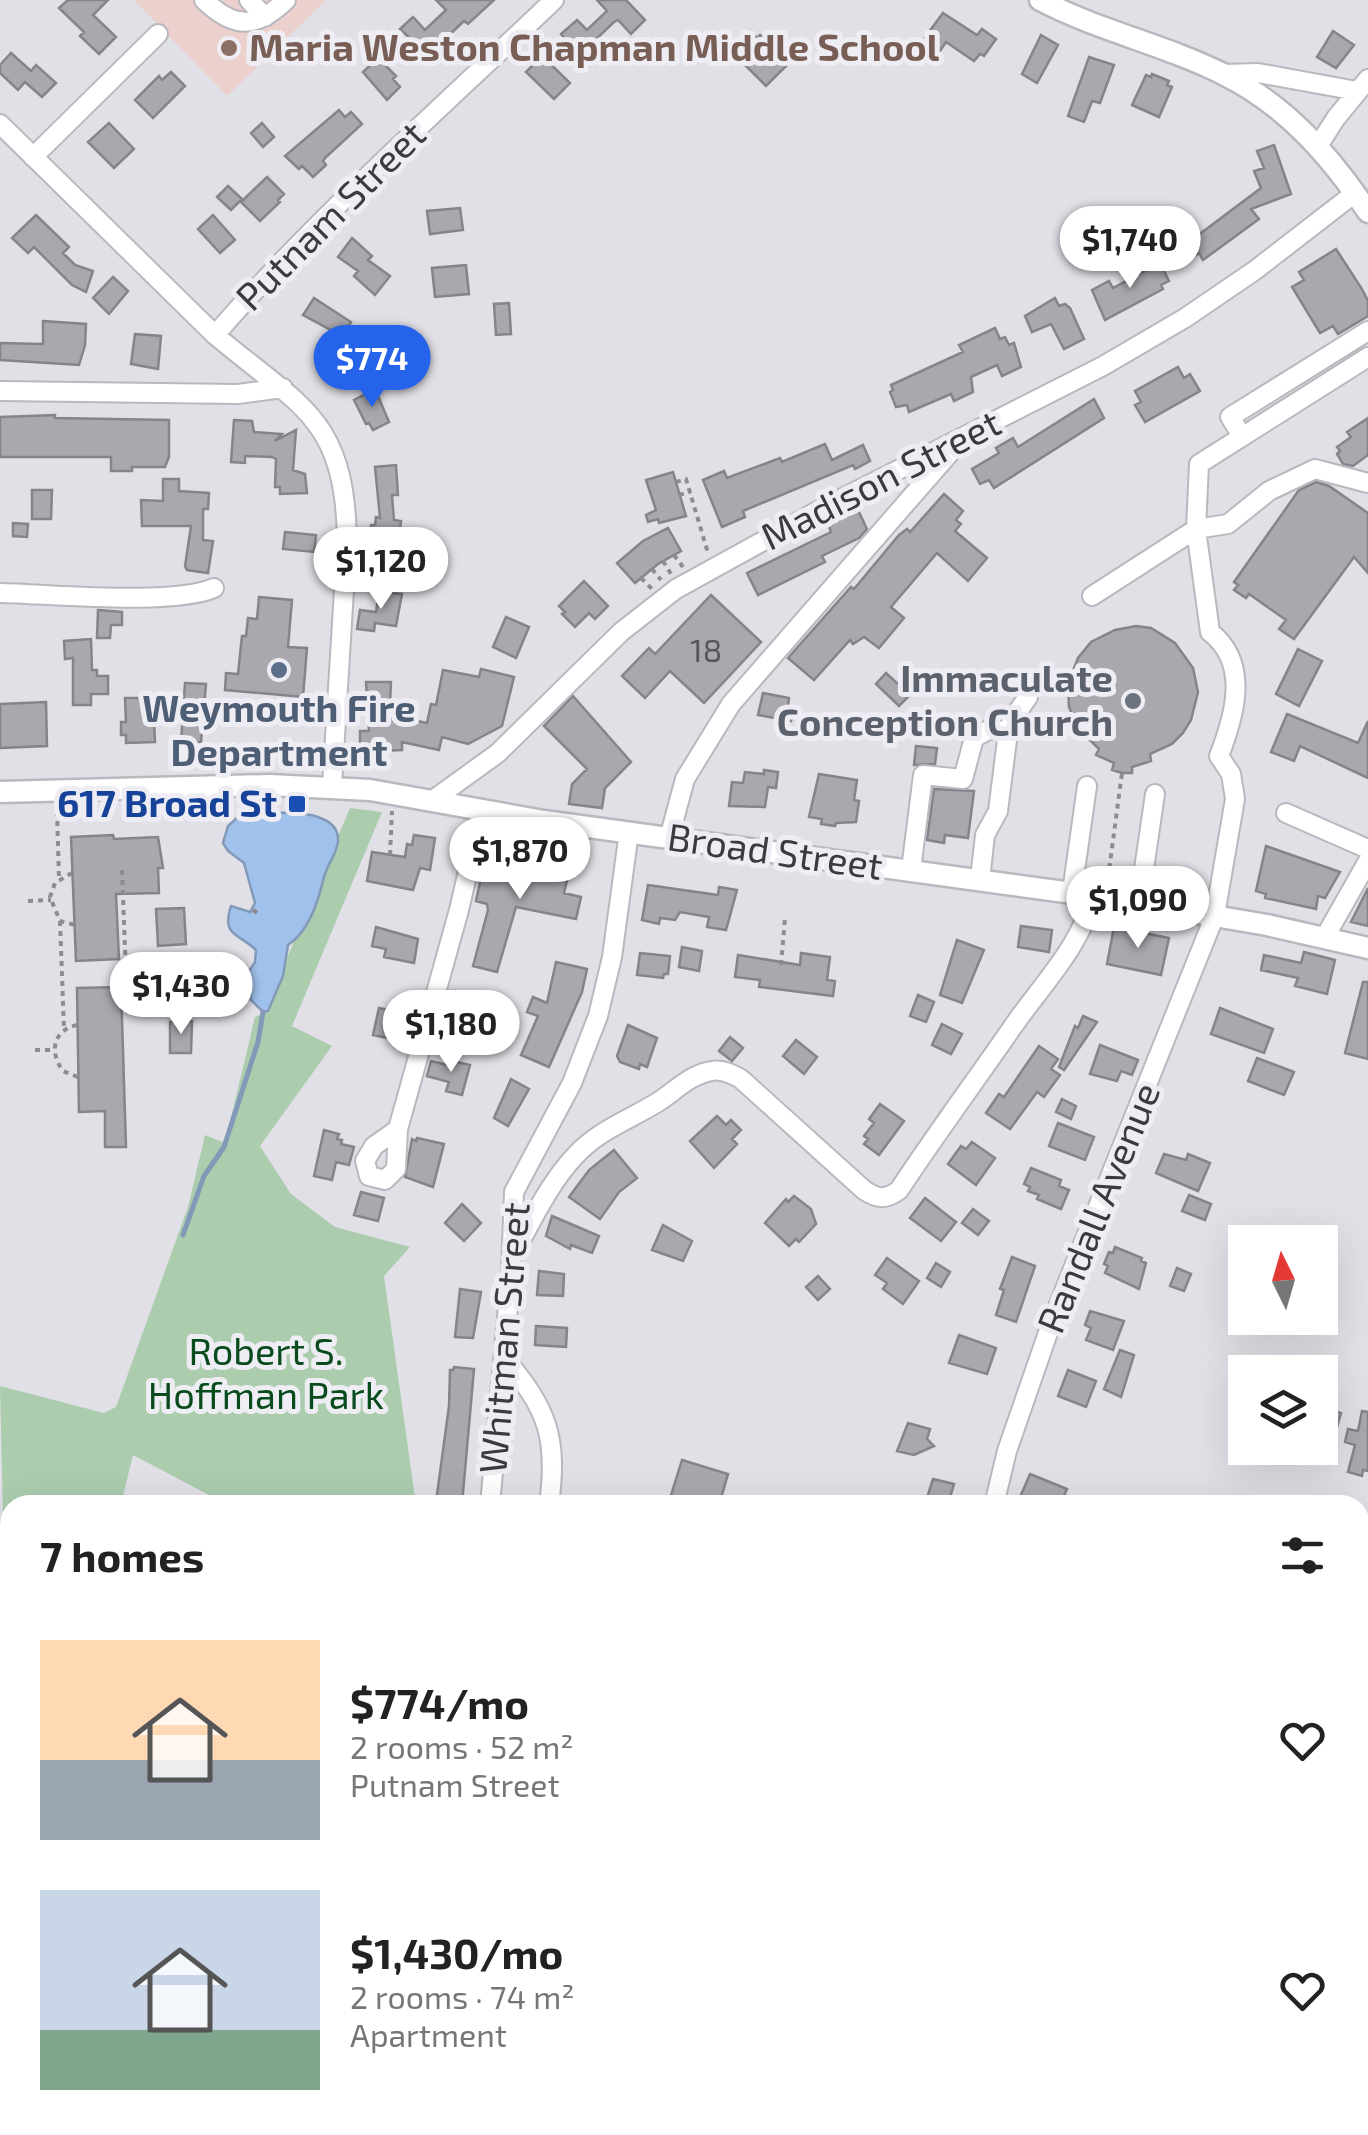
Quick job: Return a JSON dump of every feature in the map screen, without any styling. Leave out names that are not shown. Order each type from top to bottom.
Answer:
[{"type":"main road","points":[[1040,0],[1066,14],[1224,74],[1284,113],[1318,146],[1368,212]]},
{"type":"main road","name":"Broad Street","points":[[0,792],[332,786],[394,793],[482,811],[1102,896],[1215,915],[1368,948]]},
{"type":"street","points":[[204,0],[219,15],[236,22],[256,22],[286,0]]},
{"type":"street","points":[[249,0],[265,18]]},
{"type":"street","name":"Putnam Street","points":[[332,786],[347,518],[338,465],[316,418],[215,335],[390,154],[554,0]]},
{"type":"street","points":[[33,157],[158,34]]},
{"type":"street","points":[[1224,74],[1258,72],[1362,85],[1318,146]]},
{"type":"street","points":[[0,124],[215,335]]},
{"type":"street","name":"Madison Street","points":[[433,800],[498,753],[643,613],[712,567],[1103,366],[1254,272],[1355,192]]},
{"type":"street","points":[[1368,330],[1230,416],[1242,436],[1368,357]]},
{"type":"street","points":[[0,390],[238,394],[284,388]]},
{"type":"street","name":"Randall Avenue","points":[[996,1495],[1007,1450],[1051,1324],[1215,915],[1235,799],[1231,774],[1219,756],[1233,714],[1235,671],[1232,656],[1210,632],[1196,528],[1198,464],[1242,436]]},
{"type":"street","points":[[669,838],[685,779],[731,704],[962,439]]},
{"type":"street","points":[[1092,596],[1196,528],[1228,524],[1269,491],[1316,469],[1368,483]]},
{"type":"street","points":[[0,593],[160,596],[214,588]]},
{"type":"street","points":[[980,879],[986,835],[998,811],[1008,732],[1028,697]]},
{"type":"street","points":[[911,870],[923,776],[964,779],[974,738],[990,729],[1008,732]]},
{"type":"street","points":[[1072,892],[1087,786]]},
{"type":"street","points":[[1139,902],[1156,794]]},
{"type":"street","points":[[398,1129],[459,910],[482,811]]},
{"type":"street","points":[[1286,813],[1368,849]]},
{"type":"street","name":"Whitman Street","points":[[491,1495],[514,1192],[572,1083],[602,1001],[630,832]]},
{"type":"street","points":[[1325,938],[1368,861]]},
{"type":"street","points":[[512,1256],[558,1178],[582,1148],[614,1124],[646,1109],[690,1079],[711,1071],[741,1079],[864,1190],[876,1197],[890,1197],[899,1190],[1073,947],[1102,896]]},
{"type":"street","points":[[504,1358],[530,1391],[552,1437],[550,1495]]},
{"type":"path","points":[[676,482],[686,479],[712,567]]},
{"type":"path","points":[[679,495],[690,492]]},
{"type":"path","points":[[685,507],[694,505]]},
{"type":"path","points":[[1102,896],[1122,772]]},
{"type":"path","points":[[57,791],[60,878]]},
{"type":"path","points":[[390,855],[394,793]]},
{"type":"path","points":[[122,870],[126,975]]},
{"type":"path","points":[[64,1029],[60,921],[51,900],[60,878],[72,873]]},
{"type":"path","points":[[28,901],[51,900]]},
{"type":"path","points":[[253,910],[260,915]]},
{"type":"path","points":[[781,965],[785,918]]},
{"type":"path","points":[[60,921],[74,925]]},
{"type":"path","points":[[78,1025],[64,1029],[54,1050],[63,1071],[78,1077]]},
{"type":"path","points":[[35,1050],[54,1050]]},
{"type":"shaded area","name":"Maria Weston Chapman Middle School","points":[[134,0],[326,0],[227,96]]},
{"type":"green space","name":"Robert S. Hoffman Park","points":[[350,808],[382,812],[292,1026],[332,1046],[260,1146],[291,1194],[335,1227],[410,1247],[384,1276],[415,1495],[209,1495],[133,1455],[123,1495],[2,1495],[0,1386],[104,1413],[116,1407],[188,1207],[205,1135],[225,1143],[255,1017],[264,1013]]},
{"type":"water","points":[[282,812],[314,816],[335,829],[338,841],[312,915],[288,945],[283,976],[268,1011],[263,1012],[251,1000],[246,976],[255,962],[256,950],[233,933],[228,924],[231,906],[250,912],[255,903],[244,863],[223,843],[228,826],[241,814]]},
{"type":"building","points":[[68,0],[108,0],[93,15],[116,37],[99,54],[80,36],[84,32],[59,8]]},
{"type":"building","points":[[436,0],[494,0],[444,40],[448,44],[432,59],[400,29],[413,17],[425,30],[446,10]]},
{"type":"building","points":[[597,0],[626,0],[645,20],[631,34],[618,20],[614,22],[593,42],[603,52],[590,65],[561,34],[577,20],[587,30],[607,11]]},
{"type":"building","points":[[943,13],[977,35],[982,29],[996,39],[984,56],[980,54],[974,61],[946,42],[940,51],[923,40]]},
{"type":"building","points":[[750,31],[757,38],[760,35],[784,58],[780,61],[786,66],[766,86],[731,51]]},
{"type":"building","points":[[1333,31],[1354,45],[1336,68],[1317,57]]},
{"type":"building","points":[[1041,35],[1058,45],[1037,83],[1022,74]]},
{"type":"building","points":[[11,53],[31,71],[36,65],[56,83],[42,97],[25,82],[18,90],[0,73],[0,65]]},
{"type":"building","points":[[542,56],[570,83],[554,99],[526,72]]},
{"type":"building","points":[[1089,57],[1114,65],[1100,103],[1092,101],[1084,122],[1068,116]]},
{"type":"building","points":[[378,58],[396,76],[393,79],[400,87],[387,100],[363,72]]},
{"type":"building","points":[[171,72],[185,86],[153,118],[135,100],[159,76],[162,80]]},
{"type":"building","points":[[1146,75],[1169,81],[1167,85],[1172,87],[1159,117],[1132,105]]},
{"type":"building","points":[[339,110],[345,117],[351,112],[362,124],[326,157],[326,165],[313,177],[285,156]]},
{"type":"building","points":[[109,123],[134,149],[114,168],[88,142]]},
{"type":"building","points":[[262,123],[274,137],[263,147],[251,133]]},
{"type":"building","points":[[1274,145],[1291,194],[1251,209],[1259,219],[1203,260],[1199,253],[1189,260],[1181,248],[1261,188],[1254,171],[1264,168],[1257,151]]},
{"type":"building","points":[[267,177],[284,194],[260,221],[241,202]]},
{"type":"building","points":[[228,186],[242,199],[231,210],[217,197]]},
{"type":"building","points":[[460,208],[463,230],[430,234],[427,211]]},
{"type":"building","points":[[36,215],[69,247],[63,253],[75,265],[93,271],[86,292],[72,285],[34,247],[28,253],[12,238]]},
{"type":"building","points":[[213,215],[235,240],[220,253],[198,229]]},
{"type":"building","points":[[352,238],[372,256],[368,260],[390,276],[375,295],[354,276],[358,271],[338,257]]},
{"type":"building","points":[[1336,249],[1368,301],[1368,316],[1338,334],[1333,326],[1320,333],[1292,287],[1304,280],[1299,272]]},
{"type":"building","points":[[1160,263],[1169,281],[1161,285],[1163,289],[1105,320],[1092,290],[1109,281],[1113,288]]},
{"type":"building","points":[[466,265],[469,294],[435,297],[432,268]]},
{"type":"building","points":[[113,277],[128,291],[109,314],[93,298]]},
{"type":"building","points":[[314,298],[351,322],[342,336],[303,315]]},
{"type":"building","points":[[1055,298],[1059,306],[1065,304],[1070,308],[1084,339],[1064,349],[1051,324],[1032,332],[1025,316]]},
{"type":"building","points":[[509,303],[511,334],[496,335],[494,304]]},
{"type":"building","points":[[43,321],[86,324],[79,365],[0,360],[0,343],[43,344]]},
{"type":"building","points":[[995,328],[1000,339],[1005,337],[1009,345],[1014,343],[1021,367],[1002,376],[997,365],[971,377],[973,392],[954,401],[951,394],[909,412],[907,405],[896,407],[891,385],[963,352],[959,345]]},
{"type":"building","points":[[135,334],[161,336],[158,369],[131,364]]},
{"type":"building","points":[[1178,367],[1184,378],[1190,374],[1200,391],[1145,422],[1135,405],[1141,402],[1135,391]]},
{"type":"building","points":[[375,389],[389,422],[373,430],[354,400]]},
{"type":"building","points":[[1094,399],[1104,418],[994,488],[989,480],[980,484],[972,469],[999,453],[996,448],[1013,438],[1018,447]]},
{"type":"building","points":[[0,417],[169,420],[169,457],[165,467],[111,471],[111,457],[0,457]]},
{"type":"building","points":[[1368,418],[1368,455],[1353,466],[1343,464],[1337,447],[1351,437],[1347,432]]},
{"type":"building","points":[[234,420],[252,421],[254,432],[282,434],[275,441],[296,430],[293,470],[305,474],[307,493],[280,494],[280,487],[275,487],[276,459],[272,457],[245,456],[245,463],[231,462]]},
{"type":"building","points":[[825,444],[832,460],[863,445],[870,461],[743,511],[745,517],[722,527],[703,480],[724,471],[727,478],[780,458],[782,462]]},
{"type":"building","points":[[396,465],[398,495],[392,495],[394,520],[401,521],[399,536],[394,536],[393,543],[369,539],[371,525],[375,525],[376,517],[380,518],[375,467]]},
{"type":"building","points":[[673,472],[686,516],[648,522],[646,515],[656,510],[646,480]]},
{"type":"building","points":[[163,479],[179,479],[179,491],[209,493],[208,509],[203,509],[203,540],[213,541],[208,573],[187,570],[185,566],[191,526],[142,526],[141,500],[163,501]]},
{"type":"building","points":[[1316,482],[1329,486],[1368,513],[1368,573],[1354,557],[1294,639],[1279,629],[1286,620],[1249,594],[1246,598],[1234,590],[1238,585],[1234,582],[1299,490]]},
{"type":"building","points":[[32,490],[52,490],[51,519],[32,519]]},
{"type":"building","points":[[944,494],[963,511],[956,520],[961,524],[955,531],[987,558],[968,581],[937,553],[891,607],[904,618],[879,648],[864,637],[853,644],[850,640],[814,680],[788,658],[899,535],[907,529],[910,532]]},
{"type":"building","points":[[858,510],[867,529],[859,538],[822,556],[825,562],[758,595],[747,573],[831,532],[828,524]]},
{"type":"building","points":[[13,523],[28,524],[27,537],[13,536]]},
{"type":"building","points":[[668,528],[681,551],[635,583],[617,563],[643,541]]},
{"type":"building","points":[[285,532],[316,535],[314,552],[283,549]]},
{"type":"building","points":[[584,581],[608,606],[595,619],[589,613],[575,627],[559,606]]},
{"type":"building","points":[[379,592],[402,594],[396,626],[375,623],[374,631],[357,629],[360,610],[376,612]]},
{"type":"building","points":[[711,595],[761,642],[704,703],[670,671],[645,698],[622,676],[649,648],[655,654]]},
{"type":"building","points":[[259,597],[292,600],[288,647],[307,648],[303,697],[225,690],[226,673],[238,674],[242,636],[246,636],[248,618],[257,619]]},
{"type":"building","points":[[98,610],[122,612],[122,625],[111,625],[110,638],[97,638]]},
{"type":"building","points":[[506,617],[529,627],[516,658],[493,647]]},
{"type":"building","name":"Immaculate Conception Church","points":[[1151,628],[1175,643],[1193,668],[1198,692],[1191,720],[1183,733],[1172,744],[1150,754],[1151,761],[1132,767],[1132,773],[1122,773],[1112,770],[1114,763],[1096,755],[1099,749],[1078,728],[1069,707],[1068,684],[1078,658],[1091,642],[1115,630]]},
{"type":"building","points":[[91,639],[92,670],[97,670],[97,676],[108,676],[108,694],[91,694],[91,705],[73,705],[73,658],[65,659],[64,641]]},
{"type":"building","points":[[1298,649],[1322,661],[1299,706],[1276,694]]},
{"type":"building","points":[[481,669],[514,677],[502,726],[468,744],[442,737],[439,750],[402,742],[402,750],[360,752],[360,731],[369,731],[366,682],[391,682],[390,704],[403,705],[403,718],[427,723],[431,704],[436,705],[443,670],[479,677]]},
{"type":"building","points":[[886,673],[910,695],[899,706],[876,684]]},
{"type":"building","points":[[185,683],[206,684],[201,742],[181,742]]},
{"type":"building","points":[[763,693],[789,698],[788,706],[794,707],[791,721],[758,715]]},
{"type":"building","points":[[573,696],[631,762],[605,788],[602,808],[569,804],[572,784],[587,769],[544,726]]},
{"type":"building","points":[[125,698],[153,698],[155,742],[126,743],[126,735],[121,735],[121,722],[126,722]]},
{"type":"building","points":[[46,702],[47,746],[0,748],[0,704]]},
{"type":"building","points":[[1287,714],[1358,743],[1368,721],[1368,778],[1300,746],[1294,761],[1271,752]]},
{"type":"building","points":[[916,746],[937,748],[935,764],[914,765]]},
{"type":"building","points":[[764,770],[778,772],[776,788],[768,787],[765,807],[729,806],[732,782],[743,783],[745,772],[764,774]]},
{"type":"building","points":[[819,774],[857,780],[856,822],[835,826],[809,817]]},
{"type":"building","points":[[934,789],[974,791],[968,838],[945,835],[944,843],[927,840]]},
{"type":"building","points":[[113,835],[114,839],[158,837],[163,868],[158,868],[159,893],[116,894],[119,959],[76,961],[71,837]]},
{"type":"building","points":[[414,835],[435,838],[430,870],[420,868],[413,890],[367,881],[372,852],[405,857],[407,844],[412,845]]},
{"type":"building","points":[[1266,846],[1340,872],[1325,898],[1318,896],[1316,909],[1265,898],[1266,894],[1256,891]]},
{"type":"building","points":[[536,856],[571,864],[564,893],[581,897],[576,919],[516,907],[497,972],[473,966],[488,910],[487,904],[476,901],[484,863],[532,873]]},
{"type":"building","points":[[648,885],[718,895],[719,887],[737,890],[726,930],[707,927],[709,917],[680,912],[675,920],[660,918],[659,924],[642,920]]},
{"type":"building","points":[[1368,888],[1368,926],[1351,922]]},
{"type":"building","points":[[184,908],[186,944],[158,946],[156,909]]},
{"type":"building","points":[[1021,926],[1052,930],[1049,952],[1018,947]]},
{"type":"building","points":[[376,927],[418,939],[414,963],[384,957],[386,949],[372,946]]},
{"type":"building","points":[[1114,927],[1169,938],[1161,975],[1107,964]]},
{"type":"building","points":[[957,940],[984,950],[962,1003],[940,995]]},
{"type":"building","points":[[682,947],[702,951],[699,971],[679,967]]},
{"type":"building","points":[[1304,952],[1335,960],[1327,994],[1295,986],[1298,978],[1261,970],[1264,955],[1301,963]]},
{"type":"building","points":[[640,953],[670,956],[668,974],[663,978],[637,975]]},
{"type":"building","points":[[801,953],[830,957],[827,980],[835,981],[833,996],[759,987],[760,980],[735,977],[738,955],[800,965]]},
{"type":"building","points":[[556,962],[587,969],[582,992],[549,1067],[521,1055],[538,1016],[527,1012],[533,997],[547,1003]]},
{"type":"building","points":[[1363,982],[1368,982],[1368,1059],[1345,1053]]},
{"type":"building","points":[[121,987],[126,1147],[105,1147],[105,1111],[79,1112],[77,988]]},
{"type":"building","points":[[455,991],[510,1004],[505,1022],[470,1014],[465,1032],[441,1022],[444,1011],[449,1012]]},
{"type":"building","points":[[918,995],[934,1002],[926,1022],[910,1016]]},
{"type":"building","points":[[379,1008],[407,1014],[402,1041],[373,1035]]},
{"type":"building","points":[[1220,1008],[1273,1029],[1264,1053],[1211,1034]]},
{"type":"building","points":[[1083,1016],[1097,1022],[1064,1070],[1059,1067]]},
{"type":"building","points":[[192,1021],[191,1053],[170,1053],[170,1022]]},
{"type":"building","points":[[942,1024],[962,1034],[951,1054],[932,1045]]},
{"type":"building","points":[[628,1025],[657,1038],[647,1067],[640,1064],[639,1069],[620,1062],[617,1056]]},
{"type":"building","points":[[730,1037],[743,1048],[732,1061],[719,1051]]},
{"type":"building","points":[[796,1040],[817,1057],[804,1074],[783,1056]]},
{"type":"building","points":[[1100,1045],[1138,1060],[1132,1075],[1121,1071],[1117,1081],[1090,1074]]},
{"type":"building","points":[[1039,1046],[1058,1059],[1051,1069],[1060,1075],[1044,1097],[1037,1092],[1010,1129],[986,1113],[999,1094],[1004,1097]]},
{"type":"building","points":[[1257,1058],[1294,1072],[1284,1095],[1248,1081]]},
{"type":"building","points":[[431,1061],[470,1065],[462,1095],[446,1091],[449,1082],[427,1076]]},
{"type":"building","points":[[511,1079],[529,1089],[508,1126],[494,1118]]},
{"type":"building","points":[[1062,1099],[1076,1106],[1071,1119],[1056,1112]]},
{"type":"building","points":[[880,1104],[904,1121],[879,1155],[864,1144],[868,1139],[864,1136],[874,1123],[869,1119]]},
{"type":"building","points":[[717,1116],[726,1125],[731,1120],[741,1130],[732,1139],[737,1144],[714,1168],[690,1141]]},
{"type":"building","points":[[1058,1123],[1094,1137],[1085,1160],[1049,1146]]},
{"type":"building","points":[[324,1130],[339,1134],[341,1144],[354,1147],[349,1165],[336,1162],[332,1180],[314,1176]]},
{"type":"building","points":[[412,1139],[444,1144],[433,1187],[405,1177]]},
{"type":"building","points":[[972,1142],[995,1158],[976,1185],[948,1164],[961,1146],[966,1149]]},
{"type":"building","points":[[614,1150],[637,1178],[619,1192],[600,1219],[569,1197],[589,1170]]},
{"type":"building","points":[[1164,1154],[1186,1160],[1188,1154],[1210,1163],[1198,1191],[1156,1173]]},
{"type":"building","points":[[1031,1168],[1061,1180],[1059,1186],[1069,1190],[1061,1209],[1028,1191],[1030,1187],[1024,1184]]},
{"type":"building","points":[[361,1192],[384,1198],[378,1221],[354,1215]]},
{"type":"building","points":[[1189,1195],[1211,1204],[1205,1220],[1182,1211]]},
{"type":"building","points":[[794,1196],[811,1209],[816,1224],[799,1242],[796,1239],[789,1246],[765,1223],[786,1199],[788,1202]]},
{"type":"building","points":[[925,1198],[956,1222],[941,1241],[910,1218]]},
{"type":"building","points":[[462,1204],[481,1223],[464,1241],[445,1223]]},
{"type":"building","points":[[973,1209],[989,1221],[978,1235],[962,1223]]},
{"type":"building","points":[[552,1216],[599,1236],[592,1253],[571,1245],[570,1249],[546,1236]]},
{"type":"building","points":[[663,1225],[692,1241],[683,1261],[652,1250]]},
{"type":"building","points":[[1115,1247],[1146,1263],[1139,1289],[1105,1273],[1108,1266],[1104,1264]]},
{"type":"building","points":[[1012,1257],[1035,1266],[1016,1322],[996,1315],[1004,1290],[1000,1289]]},
{"type":"building","points":[[887,1258],[919,1281],[903,1304],[883,1289],[887,1283],[875,1275]]},
{"type":"building","points":[[936,1263],[950,1272],[941,1287],[927,1278]]},
{"type":"building","points":[[1177,1268],[1191,1274],[1184,1291],[1170,1286]]},
{"type":"building","points":[[539,1271],[564,1274],[563,1296],[537,1295]]},
{"type":"building","points":[[818,1276],[830,1289],[818,1300],[806,1287]]},
{"type":"building","points":[[460,1289],[481,1292],[473,1338],[455,1337]]},
{"type":"building","points":[[1090,1311],[1124,1321],[1113,1350],[1086,1340],[1091,1328],[1085,1325]]},
{"type":"building","points":[[536,1326],[567,1328],[566,1347],[535,1345]]},
{"type":"building","points":[[959,1335],[996,1348],[987,1374],[949,1363]]},
{"type":"building","points":[[1120,1350],[1134,1355],[1121,1397],[1104,1389]]},
{"type":"building","points":[[474,1369],[463,1495],[437,1495],[450,1370]]},
{"type":"building","points":[[1068,1370],[1096,1381],[1086,1407],[1058,1396]]},
{"type":"building","points":[[1362,1411],[1368,1412],[1368,1471],[1363,1470],[1362,1476],[1348,1472],[1355,1445],[1345,1442],[1348,1429],[1358,1431]]},
{"type":"building","points":[[908,1423],[930,1429],[927,1439],[934,1446],[914,1455],[897,1451]]},
{"type":"building","points":[[682,1460],[728,1474],[722,1495],[671,1495]]},
{"type":"building","points":[[1030,1474],[1067,1489],[1064,1495],[1021,1495]]},
{"type":"building","points":[[933,1479],[954,1484],[951,1495],[928,1495]]},
{"type":"waterway","points":[[183,1235],[204,1176],[224,1147],[258,1042],[263,1012]]},
{"type":"place","name":"Maria Weston Chapman Middle School","points":[[229,48]]},
{"type":"place","name":"Weymouth Fire Department","points":[[279,670]]},
{"type":"place","name":"Immaculate Conception Church","points":[[1133,701]]},
{"type":"place","name":"617 Broad St","points":[[297,804]]}]
